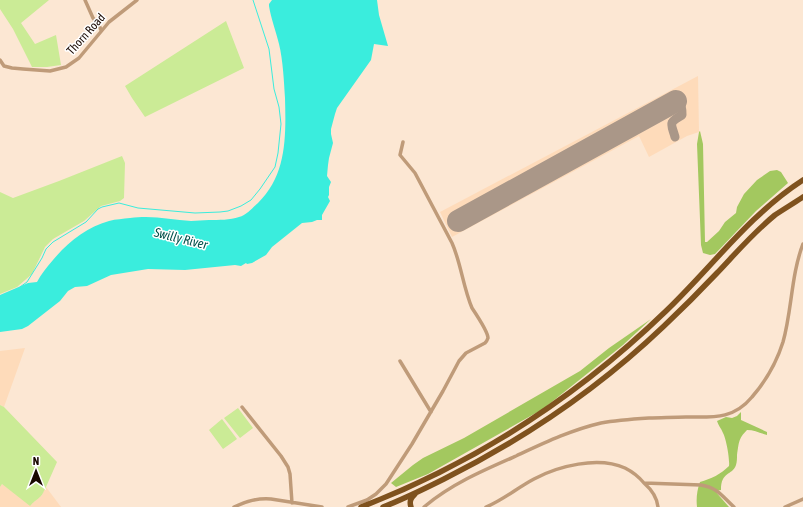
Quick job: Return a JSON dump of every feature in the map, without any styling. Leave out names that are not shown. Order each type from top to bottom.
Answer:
[{"type":"highway","points":[[361,507],[449,468],[509,434],[573,390],[640,336],[683,294],[764,209],[784,192],[803,180]]},
{"type":"highway","points":[[383,507],[418,492],[502,448],[538,426],[591,388],[622,364],[664,327],[757,232],[775,216],[803,197]]},
{"type":"highway","points":[[411,507],[411,498],[418,492]]},
{"type":"street","points":[[84,0],[101,30]]},
{"type":"street","name":"Thorn Road","points":[[0,60],[4,66],[42,71],[56,70],[71,65],[79,58],[101,30],[113,18],[138,0]]},
{"type":"street","points":[[348,507],[367,500],[382,489],[402,461],[459,361],[466,353],[486,342],[488,335],[470,303],[452,243],[415,173],[400,155],[403,142]]},
{"type":"street","points":[[424,507],[443,493],[490,467],[555,438],[583,428],[608,422],[635,419],[719,417],[731,413],[743,406],[750,400],[759,388],[779,351],[784,338],[797,266],[803,244]]},
{"type":"street","points":[[400,361],[431,412]]},
{"type":"street","points":[[242,408],[281,456],[288,467],[290,474],[291,502],[289,507]]},
{"type":"street","points":[[486,507],[502,500],[540,476],[578,464],[594,462],[616,465],[632,472],[653,492],[658,507]]},
{"type":"street","points":[[644,483],[707,486],[715,490],[734,507]]},
{"type":"street","points":[[234,507],[253,499],[262,498],[322,507]]},
{"type":"street","points":[[785,507],[803,499]]},
{"type":"shaded area","points":[[698,76],[699,132],[687,136],[649,157],[639,136],[452,237],[440,212]]},
{"type":"shaded area","points":[[25,348],[4,407],[0,405],[0,351]]},
{"type":"shaded area","points":[[2,484],[34,502],[42,495],[46,487],[61,507],[0,507],[0,487]]},
{"type":"green space","points":[[0,0],[49,0],[21,23],[35,44],[56,35],[61,65],[32,67],[13,29],[0,9]]},
{"type":"green space","points":[[226,21],[244,68],[145,117],[125,86]]},
{"type":"green space","points":[[700,131],[703,144],[705,242],[707,242],[719,231],[725,222],[736,213],[737,207],[744,194],[757,180],[770,171],[777,170],[781,172],[788,183],[756,211],[715,254],[710,255],[703,253],[701,245],[697,144]]},
{"type":"green space","points":[[122,156],[125,163],[124,198],[120,201],[101,206],[84,221],[53,239],[45,247],[32,274],[17,287],[0,294],[0,192],[13,198]]},
{"type":"green space","points":[[651,319],[623,345],[543,409],[428,474],[396,487],[391,483],[423,458],[464,438],[580,371],[609,348]]},
{"type":"green space","points":[[0,405],[4,407],[57,462],[41,496],[30,506],[2,484],[0,487]]},
{"type":"green space","points":[[238,408],[253,428],[240,438],[224,418]]},
{"type":"green space","points":[[741,412],[741,420],[767,432],[767,435],[747,430],[740,439],[736,465],[723,480],[721,490],[715,491],[729,507],[697,507],[697,494],[700,482],[716,476],[729,466],[725,439],[717,421],[726,417],[732,418]]},
{"type":"green space","points":[[222,419],[237,439],[223,449],[209,430]]},
{"type":"water","name":"Swilly River","points":[[272,0],[377,0],[379,15],[388,46],[374,44],[371,60],[337,108],[331,129],[333,143],[329,158],[327,176],[331,182],[328,197],[330,201],[322,215],[322,220],[302,223],[272,247],[266,255],[252,263],[246,263],[241,266],[235,265],[185,270],[148,269],[111,275],[87,286],[75,287],[68,291],[60,301],[28,326],[22,329],[0,332],[0,295],[28,283],[37,282],[46,268],[65,247],[78,236],[93,227],[112,220],[138,217],[157,217],[191,221],[232,219],[247,213],[268,192],[280,167],[285,141],[285,98],[282,64],[279,44],[269,6]]},
{"type":"waterway","points":[[20,287],[27,282],[46,249],[53,242],[86,222],[98,209],[102,207],[119,203],[138,208],[195,213],[220,212],[228,211],[241,206],[251,200],[260,189],[275,167],[281,124],[279,107],[274,89],[269,49],[253,0]]},
{"type":"taxiway","points":[[675,137],[672,124],[674,120],[682,115],[681,104],[679,101],[676,101]]},
{"type":"runway","points":[[458,221],[676,101]]}]
